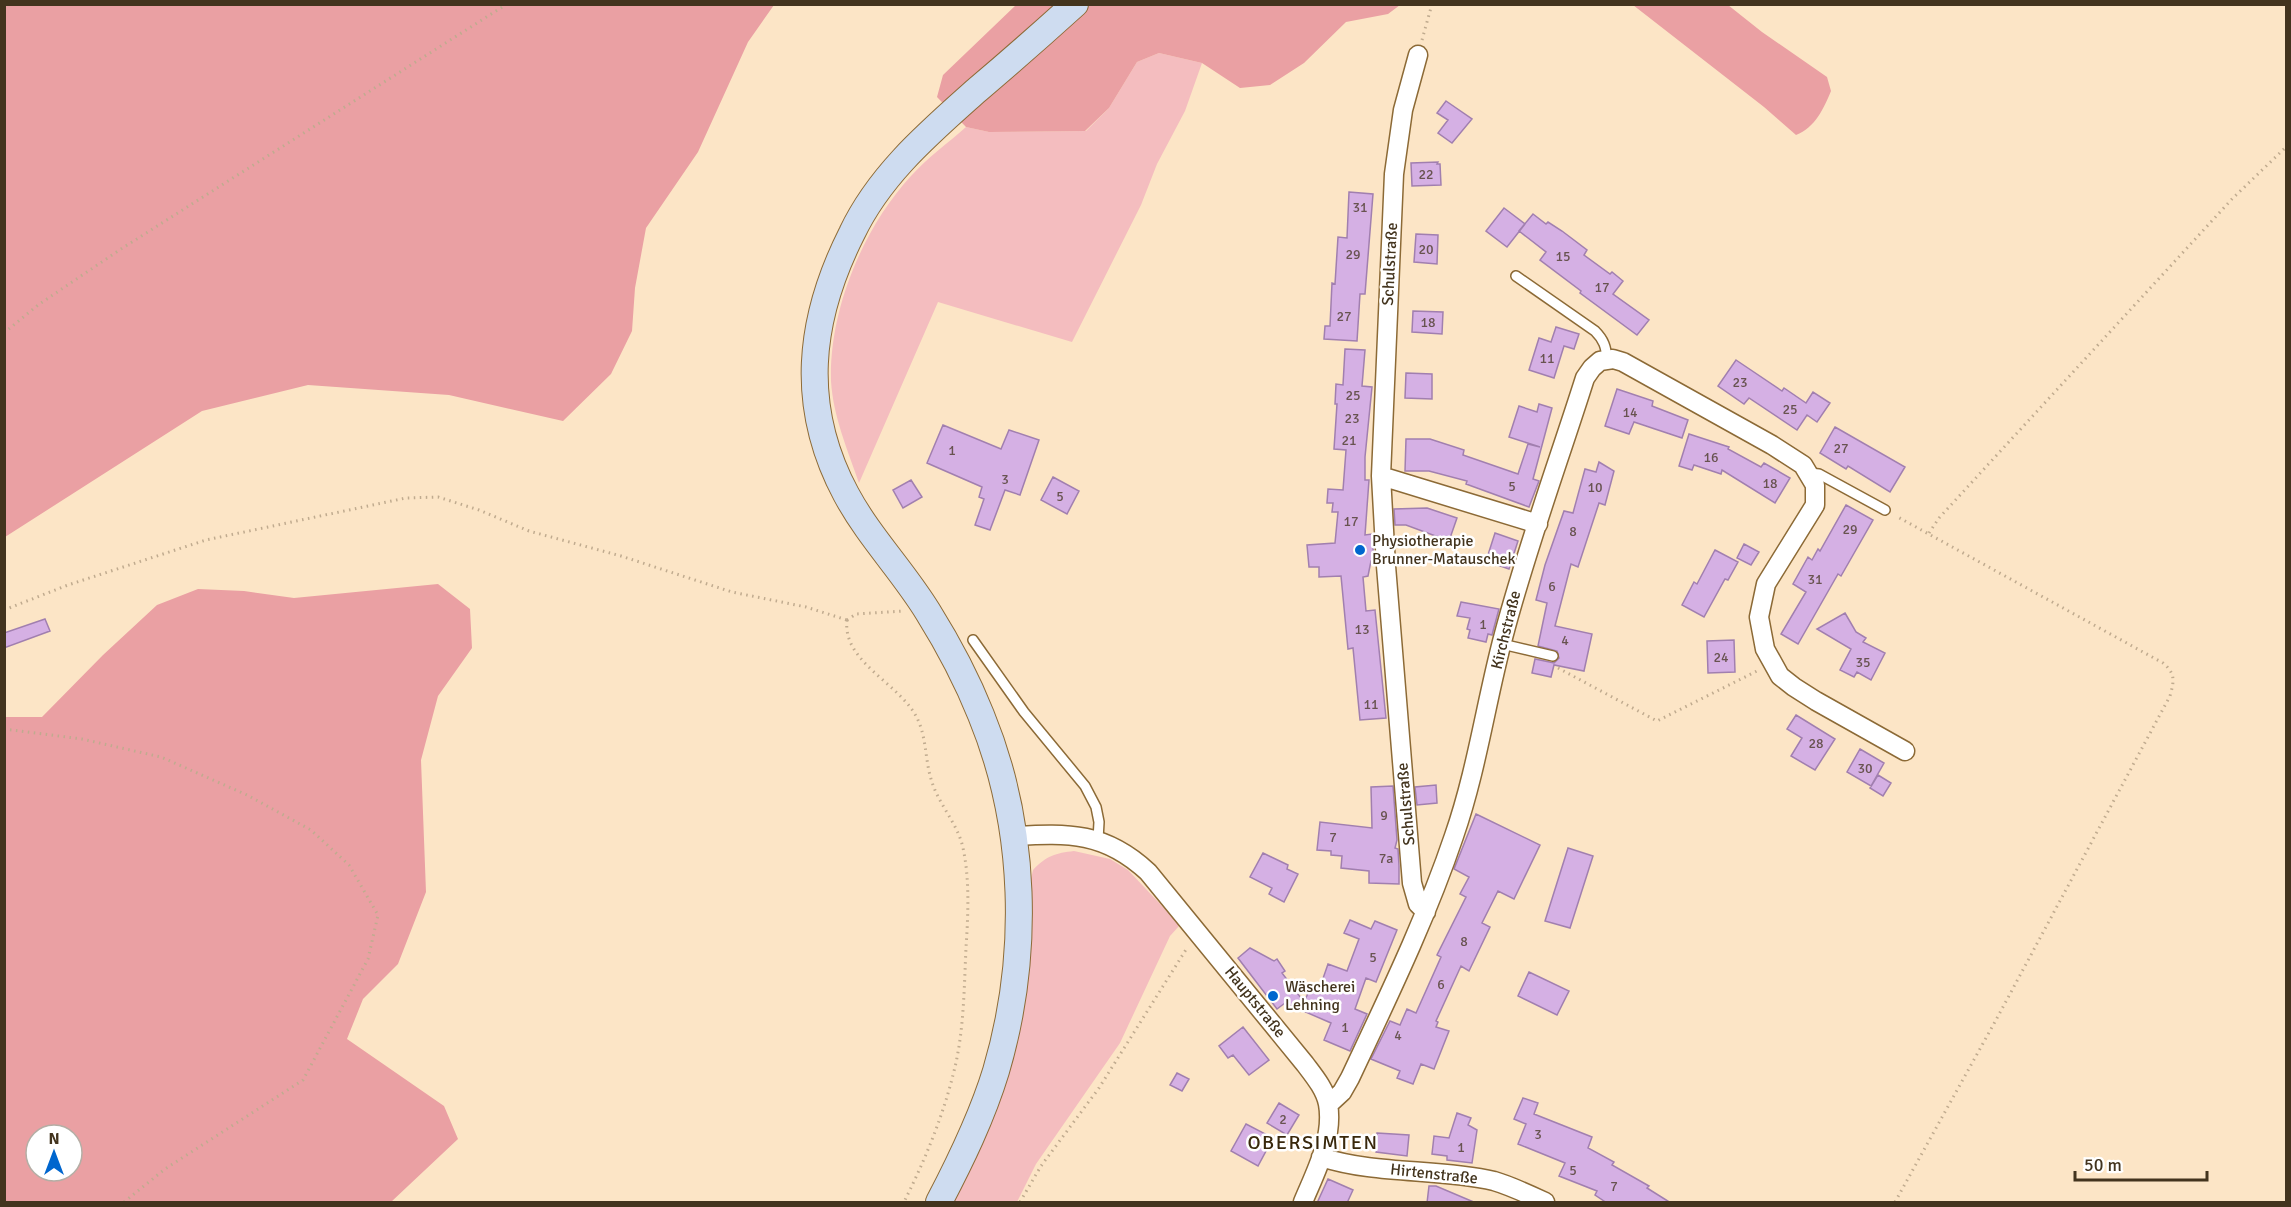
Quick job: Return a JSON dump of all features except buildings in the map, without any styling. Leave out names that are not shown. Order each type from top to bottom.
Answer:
[{"type":"main road","points":[[939,1203],[969,1142],[986,1098],[1005,1034],[1016,969],[1018,936],[1014,836],[1000,774],[982,716],[956,662],[928,612],[872,536],[846,495],[822,437],[815,379],[818,324],[825,296],[852,230],[904,158],[1075,4]]},
{"type":"street","name":"Schulstraße","points":[[1418,55],[1403,110],[1394,174],[1381,476],[1387,577],[1413,883],[1418,904],[1426,912]]},
{"type":"street","points":[[1607,359],[1623,362],[1643,371],[1792,456],[1809,473],[1815,485],[1815,505],[1773,570],[1761,600],[1759,617],[1765,648],[1780,676],[1801,692],[1905,751]]},
{"type":"street","name":"Kirchstraße","points":[[1426,912],[1466,800],[1519,580],[1585,378],[1600,361],[1607,359]]},
{"type":"street","points":[[1381,476],[1538,524]]},
{"type":"street","name":"Hauptstraße","points":[[1014,836],[1080,835],[1098,840],[1132,857],[1148,872],[1305,1064],[1319,1082],[1328,1105],[1326,1140],[1303,1203]]},
{"type":"street","points":[[1328,1105],[1342,1092],[1350,1078],[1426,912]]},
{"type":"street","name":"Hirtenstraße","points":[[1321,1157],[1342,1164],[1362,1167],[1461,1175],[1496,1182],[1545,1203]]},
{"type":"lane","points":[[1516,276],[1602,338],[1606,347],[1607,359]]},
{"type":"lane","points":[[1809,473],[1819,474],[1885,510]]},
{"type":"lane","points":[[973,640],[1024,712],[1085,786],[1096,807],[1099,822],[1098,840]]},
{"type":"lane","points":[[1502,644],[1552,656]]},
{"type":"path","points":[[4,333],[38,305],[121,249],[267,159],[507,4]]},
{"type":"path","points":[[1418,55],[1432,4]]},
{"type":"path","points":[[1929,533],[1939,518],[2232,200],[2286,147]]},
{"type":"path","points":[[4,610],[68,585],[206,540],[406,498],[438,497],[479,510],[529,531],[621,556],[732,592],[806,607],[847,620]]},
{"type":"path","points":[[1885,510],[2163,663],[2171,669],[2174,677],[2170,696],[1895,1203]]},
{"type":"path","points":[[904,1203],[926,1158],[954,1074],[963,1013],[967,924],[965,861],[963,846],[957,831],[934,790],[928,771],[925,740],[918,720],[892,686],[862,662],[848,638],[847,620],[850,616],[865,613],[928,612]]},
{"type":"path","points":[[1552,656],[1559,663],[1558,669],[1657,721],[1772,663]]},
{"type":"path","points":[[4,729],[82,739],[161,757],[246,795],[311,830],[349,865],[378,915],[368,959],[303,1080],[165,1169],[124,1203]]},
{"type":"path","points":[[1020,1203],[1041,1166],[1099,1088],[1197,931]]},
{"type":"shaded area","points":[[5,4],[774,5],[748,42],[698,152],[646,228],[635,288],[632,331],[611,374],[563,421],[449,395],[308,385],[202,411],[5,537]]},
{"type":"shaded area","points":[[1016,5],[1400,5],[1388,14],[1346,22],[1304,63],[1270,85],[1240,88],[1202,63],[1159,53],[1137,62],[1109,108],[1085,131],[989,132],[966,127],[937,97],[943,75]]},
{"type":"shaded area","points":[[1633,5],[1728,5],[1762,32],[1827,77],[1831,91],[1822,111],[1808,128],[1796,135],[1764,107]]},
{"type":"shaded area","points":[[1159,53],[1202,63],[1185,111],[1157,164],[1141,205],[1072,342],[938,302],[859,483],[832,394],[832,354],[836,326],[852,271],[878,220],[894,197],[924,163],[966,127],[989,132],[1086,131],[1109,108],[1137,62]]},
{"type":"shaded area","points":[[438,584],[470,609],[472,648],[438,696],[421,760],[426,892],[398,964],[363,999],[347,1039],[444,1106],[458,1139],[391,1202],[5,1202],[5,717],[42,717],[103,655],[157,605],[198,589],[244,591],[294,598]]},
{"type":"shaded area","points":[[1074,851],[1110,859],[1128,870],[1180,925],[1170,936],[1120,1043],[1036,1164],[1017,1202],[947,1202],[961,1176],[1033,870],[1042,861],[1052,856]]},
{"type":"place","name":"Physiotherapie Brunner-Matauschek","points":[[1360,550]]},
{"type":"place","name":"Wäscherei Lehning","points":[[1273,996]]},
{"type":"district","name":"OBERSIMTEN","points":[[1313,1142]]}]
